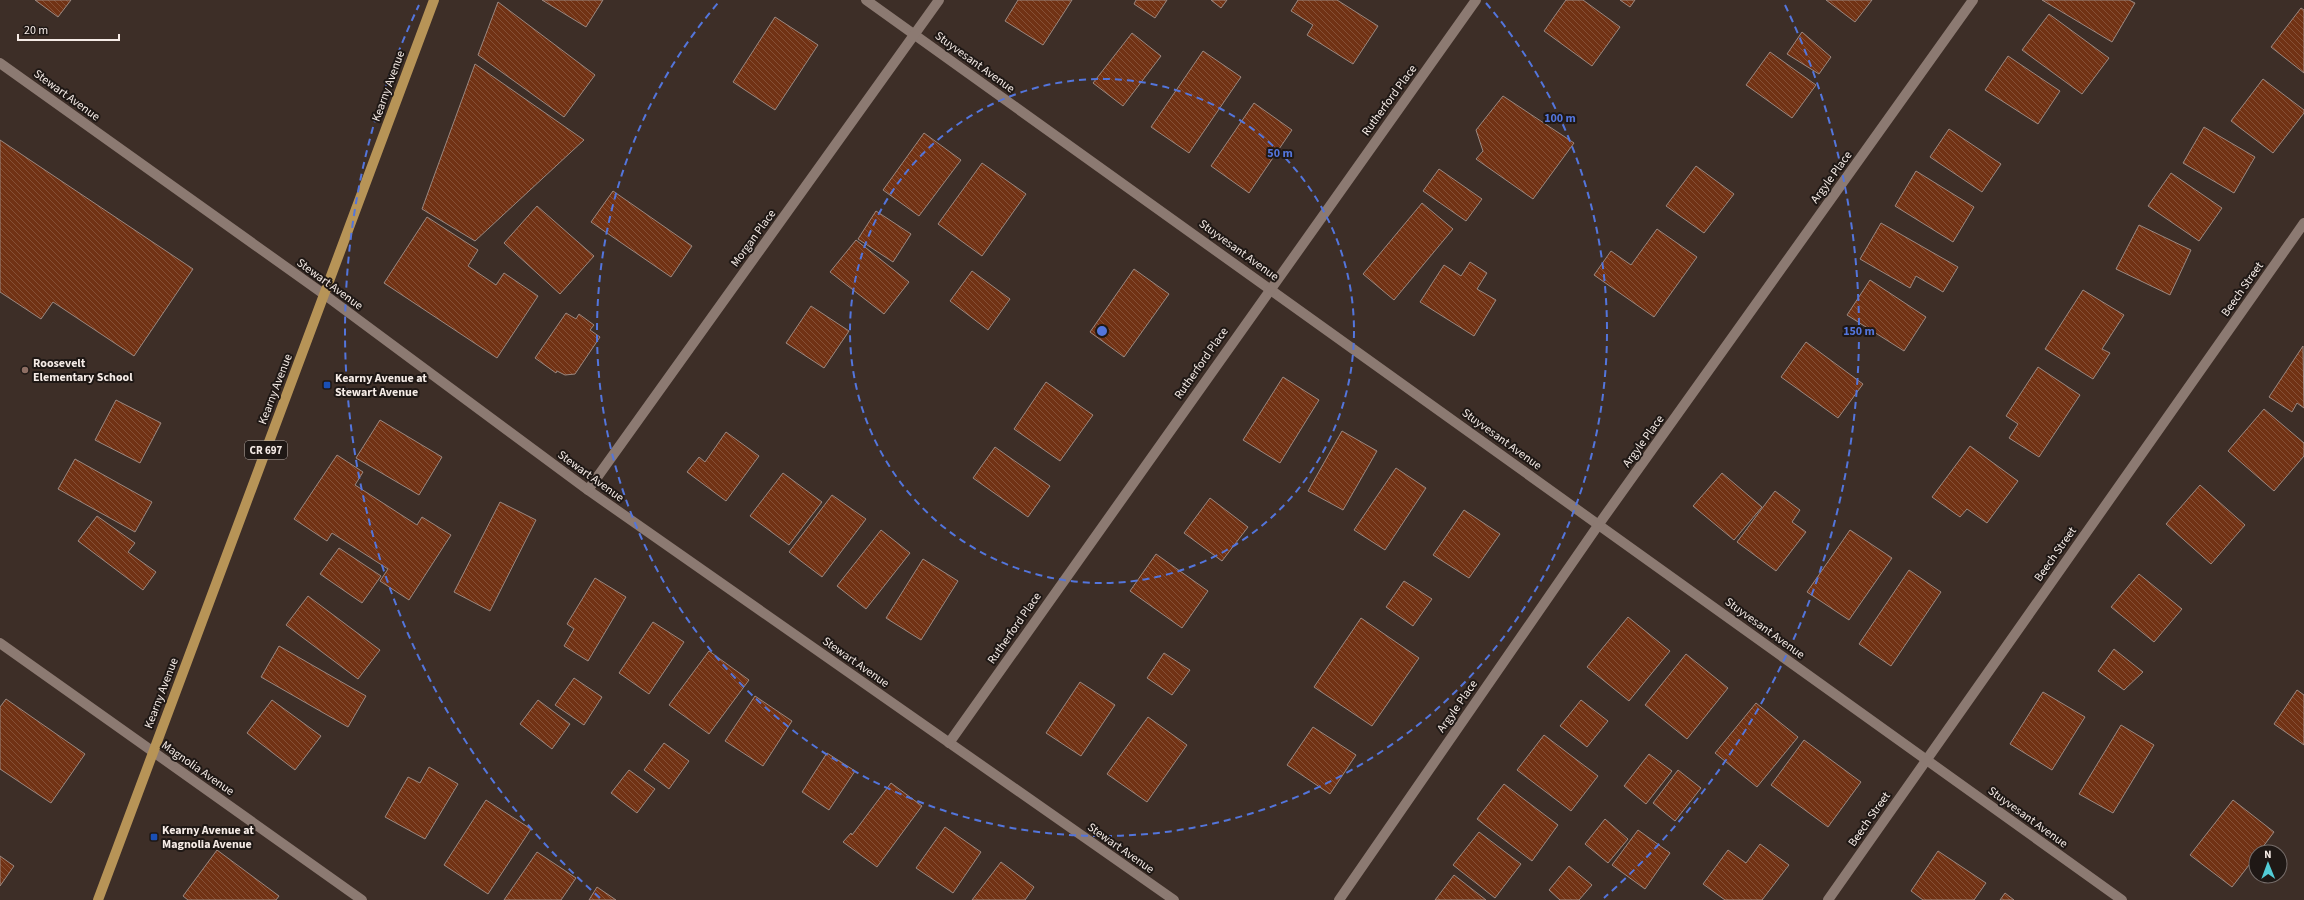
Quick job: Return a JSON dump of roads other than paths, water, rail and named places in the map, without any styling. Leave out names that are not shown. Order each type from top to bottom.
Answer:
[{"type":"main road","name":"Kearny Avenue","points":[[98,900],[434,0]]},
{"type":"street","name":"Stuyvesant Avenue","points":[[866,0],[1270,288],[2122,900]]},
{"type":"street","name":"Morgan Place","points":[[588,490],[939,0]]},
{"type":"street","name":"Rutherford Place","points":[[949,743],[1270,288],[1476,0]]},
{"type":"street","name":"Argyle Place","points":[[1339,900],[1599,524],[1973,0]]},
{"type":"street","name":"Stewart Avenue","points":[[0,63],[325,295],[588,490],[1174,900]]},
{"type":"street","name":"Beech Street","points":[[1828,900],[2304,223]]},
{"type":"street","name":"Magnolia Avenue","points":[[0,643],[362,900]]},
{"type":"place","name":"Roosevelt Elementary School","points":[[25,370]]},
{"type":"place","name":"Kearny Avenue at Stewart Avenue","points":[[327,385]]},
{"type":"place","name":"Kearny Avenue at Magnolia Avenue","points":[[154,837]]}]
